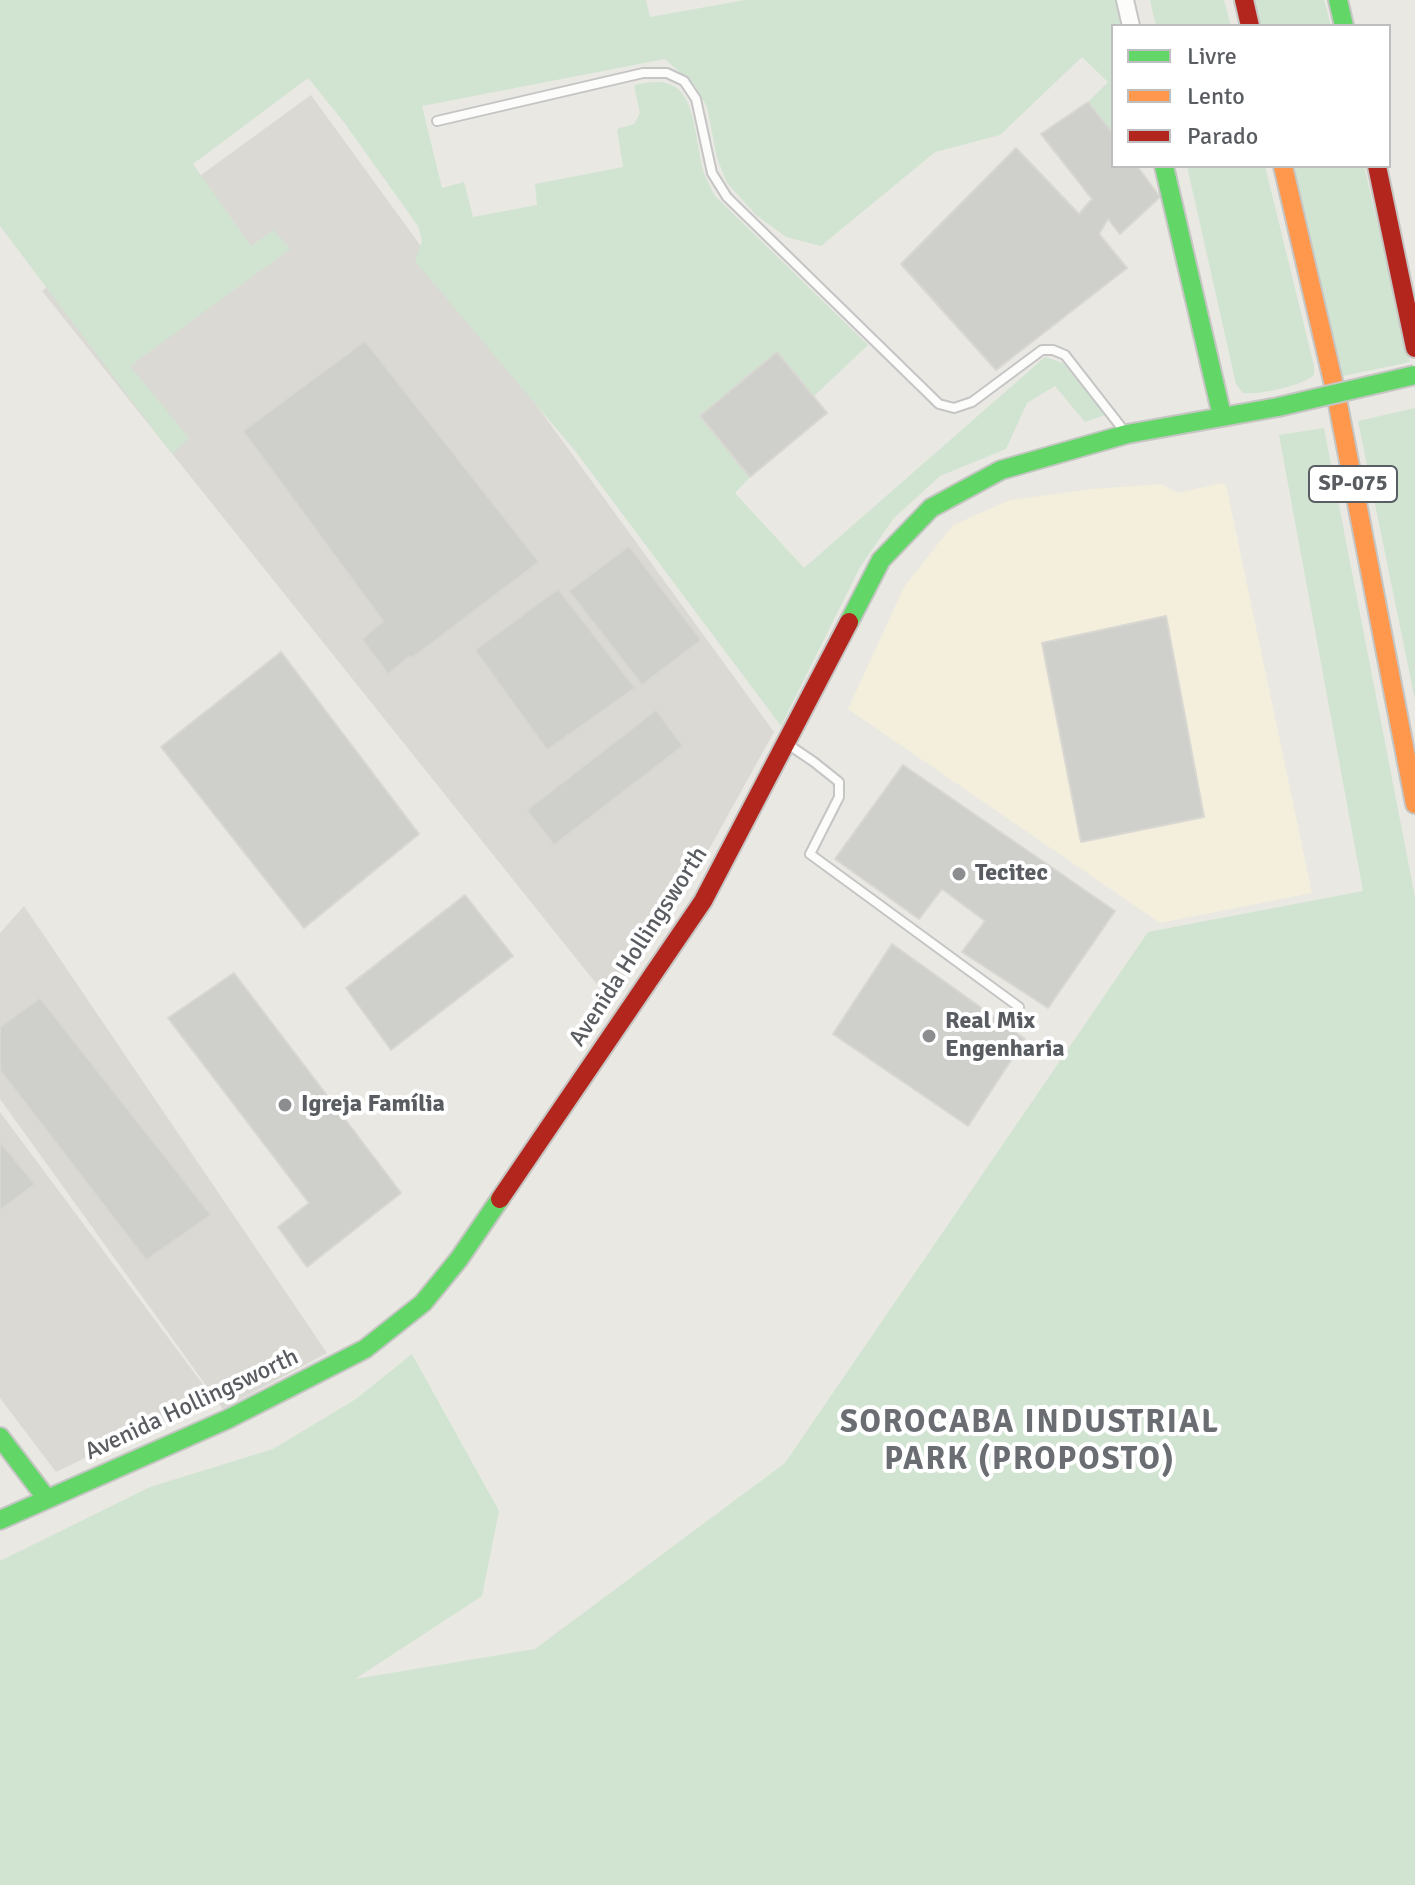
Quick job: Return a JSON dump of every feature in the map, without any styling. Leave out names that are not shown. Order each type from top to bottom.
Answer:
[{"type":"main road","points":[[1244,0],[1250,24]]},
{"type":"main road","points":[[1338,0],[1344,24]]},
{"type":"main road","points":[[1164,168],[1222,416]]},
{"type":"main road","name":"SP-075","points":[[1283,168],[1336,394],[1415,804]]},
{"type":"main road","points":[[1377,168],[1415,348]]},
{"type":"main road","name":"Avenida Hollingsworth","points":[[0,1520],[228,1419],[365,1349],[423,1303],[459,1259],[703,901],[881,560],[931,508],[1001,470],[1127,434],[1278,407],[1415,375]]},
{"type":"main road","points":[[0,1437],[47,1499]]},
{"type":"street","points":[[1125,0],[1131,24]]},
{"type":"lane","points":[[437,121],[643,73],[667,73],[684,81],[696,99],[712,173],[727,197],[939,404],[954,408],[972,402],[1042,350],[1053,350],[1065,355],[1127,434]]},
{"type":"lane","points":[[785,743],[839,782],[839,797],[810,854],[1019,1007]]},
{"type":"shaded area","points":[[311,95],[774,732],[697,871],[611,1002],[42,291]]},
{"type":"shaded area","points":[[1221,483],[1226,485],[1312,893],[1160,923],[848,709],[904,587],[953,525],[1010,500],[1161,484],[1178,493]]},
{"type":"shaded area","points":[[24,906],[327,1353],[223,1409],[0,1099],[0,933]]},
{"type":"shaded area","points":[[0,1112],[216,1402],[56,1472],[0,1398]]},
{"type":"green space","points":[[0,0],[646,0],[650,17],[745,0],[1115,0],[1121,24],[1111,24],[1111,131],[1088,102],[1108,82],[1082,57],[1000,135],[935,152],[821,246],[786,237],[756,215],[727,183],[717,158],[707,107],[695,86],[665,59],[422,106],[442,188],[464,182],[473,217],[537,205],[535,184],[623,167],[617,129],[634,124],[640,113],[634,85],[667,83],[683,95],[692,116],[704,173],[715,196],[868,345],[813,397],[777,353],[700,416],[750,477],[735,493],[804,568],[1045,357],[1063,363],[1105,415],[1085,422],[1055,386],[1027,403],[1006,449],[940,476],[893,519],[859,569],[781,726],[576,452],[415,261],[422,241],[418,226],[343,121],[308,78],[193,164],[251,246],[274,230],[290,249],[130,366],[189,438],[172,454],[0,226]]},
{"type":"green space","points":[[1150,0],[1224,0],[1230,24],[1156,24]]},
{"type":"green space","points":[[1255,0],[1324,0],[1330,24],[1261,24]]},
{"type":"green space","points":[[1187,168],[1265,168],[1314,366],[1314,375],[1280,389],[1243,393],[1236,384]]},
{"type":"green space","points":[[1294,168],[1364,168],[1410,362],[1343,376]]},
{"type":"green space","points":[[1415,408],[1415,700],[1358,421]]},
{"type":"green space","points":[[1324,428],[1415,897],[1415,1885],[0,1885],[0,1561],[150,1487],[273,1449],[356,1399],[412,1354],[499,1511],[482,1596],[355,1679],[535,1649],[785,1463],[1148,932],[1363,891],[1279,435]]},
{"type":"building","points":[[1088,102],[1111,131],[1111,168],[1138,168],[1160,197],[1120,234],[1108,219],[1099,234],[1127,268],[996,370],[901,264],[1016,148],[1079,214],[1092,199],[1041,134]]},
{"type":"building","points":[[365,341],[539,562],[388,674],[362,639],[383,621],[243,431]]},
{"type":"building","points":[[777,352],[827,413],[750,477],[700,416]]},
{"type":"building","points":[[629,546],[701,640],[642,685],[569,591]]},
{"type":"building","points":[[558,589],[635,688],[547,750],[475,650]]},
{"type":"building","points":[[1166,616],[1204,817],[1081,842],[1042,643]]},
{"type":"building","points":[[281,652],[419,834],[304,928],[161,747]]},
{"type":"building","points":[[656,710],[683,746],[554,845],[527,810]]},
{"type":"building","name":"Tecitec","points":[[903,765],[1115,911],[1048,1008],[962,952],[985,921],[942,889],[919,919],[835,859]]},
{"type":"building","points":[[465,895],[513,956],[391,1050],[346,988]]},
{"type":"building","name":"Real Mix Engenharia","points":[[892,944],[1025,1039],[968,1126],[833,1034]]},
{"type":"building","name":"Igreja Família","points":[[234,973],[401,1193],[307,1267],[278,1227],[309,1203],[168,1018]]},
{"type":"building","points":[[40,998],[211,1215],[146,1260],[0,1070],[0,1027]]},
{"type":"building","points":[[0,1142],[35,1184],[0,1210]]},
{"type":"traffic: fast","points":[[1338,0],[1344,24]]},
{"type":"traffic: fast","points":[[1164,168],[1222,416]]},
{"type":"traffic: fast","points":[[1278,407],[1415,375]]},
{"type":"traffic: fast","points":[[849,622],[881,560],[931,508],[1001,470],[1127,434],[1278,407]]},
{"type":"traffic: fast","points":[[0,1520],[228,1419],[365,1349],[423,1303],[459,1259],[500,1199]]},
{"type":"traffic: fast","points":[[0,1437],[47,1499]]},
{"type":"traffic: slow","points":[[1283,168],[1336,394],[1415,804]]},
{"type":"traffic: jam","points":[[1244,0],[1250,24]]},
{"type":"traffic: jam","points":[[1377,168],[1415,348]]},
{"type":"traffic: jam","points":[[500,1199],[703,901],[849,622]]},
{"type":"place","name":"Tecitec","points":[[959,874]]},
{"type":"place","name":"Real Mix Engenharia","points":[[929,1036]]},
{"type":"place","name":"Igreja Família","points":[[285,1105]]},
{"type":"district","name":"SOROCABA INDUSTRIAL PARK (PROPOSTO)","points":[[1030,1442]]}]
